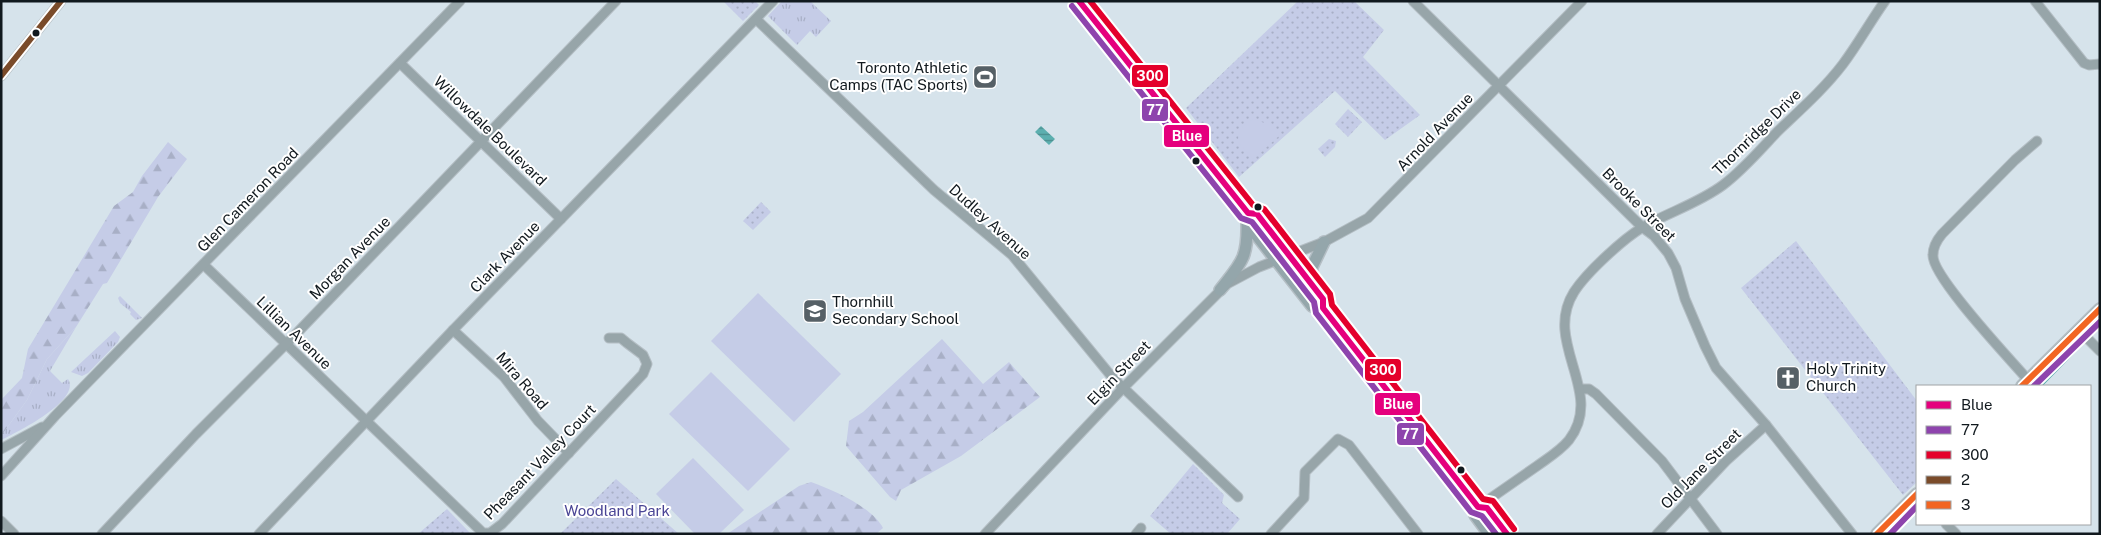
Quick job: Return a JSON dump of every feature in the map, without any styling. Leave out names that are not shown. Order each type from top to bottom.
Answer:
[{"type":"main road","points":[[1079,1],[1248,218],[1276,261],[1312,306],[1324,308]]},
{"type":"main road","points":[[1248,218],[1257,214],[1323,299],[1324,308],[1478,507],[1487,508],[1507,534]]},
{"type":"main road","points":[[1220,290],[1241,263],[1246,251],[1248,218]]},
{"type":"main road","points":[[1310,282],[1312,267],[1324,242]]},
{"type":"main road","points":[[2025,383],[2100,310]]},
{"type":"main road","points":[[1877,534],[1916,496]]},
{"type":"main road","points":[[1478,507],[1475,515],[1490,534]]},
{"type":"street","points":[[1,76],[61,1]]},
{"type":"street","name":"Glen Cameron Road","points":[[1,476],[55,416],[460,1]]},
{"type":"street","name":"Morgan Avenue","points":[[102,534],[196,434],[286,344],[616,1]]},
{"type":"street","name":"Clark Avenue","points":[[259,534],[453,330],[773,1]]},
{"type":"street","name":"Brooke Street","points":[[1413,1],[1642,228],[1654,236],[1668,253],[1676,268],[1685,299],[1716,368],[1766,425],[1852,534]]},
{"type":"street","name":"Arnold Avenue","points":[[1290,256],[1324,242],[1368,218],[1582,1]]},
{"type":"street","name":"Thornridge Drive","points":[[1478,507],[1552,456],[1568,440],[1577,427],[1581,413],[1580,389],[1566,348],[1564,331],[1568,306],[1574,293],[1595,268],[1642,228],[1705,196],[1735,176],[1828,83],[1843,64],[1884,1]]},
{"type":"street","points":[[2035,1],[2084,63],[2089,66],[2100,64]]},
{"type":"street","name":"Dudley Avenue","points":[[756,19],[934,190],[1012,255],[1112,377],[1238,497]]},
{"type":"street","name":"Willowdale Boulevard","points":[[400,63],[561,219]]},
{"type":"street","points":[[2025,383],[1945,283],[1932,256],[1936,242],[1942,234],[2015,160],[2037,141]]},
{"type":"street","name":"Elgin Street","points":[[985,534],[1124,387],[1220,290],[1242,274],[1290,256]]},
{"type":"street","name":"Lillian Avenue","points":[[204,265],[366,421]]},
{"type":"street","name":"Mira Road","points":[[453,330],[504,377],[538,421],[569,453]]},
{"type":"street","points":[[2080,331],[2100,351]]},
{"type":"street","name":"Pheasant Valley Court","points":[[366,421],[450,499],[472,525],[483,533],[490,533],[502,524],[645,370],[646,364],[643,355],[621,338],[609,338]]},
{"type":"street","points":[[1580,389],[1590,389],[1662,461],[1716,534]]},
{"type":"street","name":"Glen Cameron Road","points":[[1,449],[36,432],[55,416]]},
{"type":"street","name":"Old Jane Street","points":[[1657,534],[1726,462],[1766,425]]},
{"type":"street","points":[[1271,534],[1304,498],[1305,472],[1338,439],[1349,445],[1418,534]]},
{"type":"street","points":[[1,521],[14,534]]},
{"type":"street","points":[[1947,525],[1956,534]]},
{"type":"green space","points":[[723,1],[755,1],[759,5],[743,21]]},
{"type":"green space","points":[[782,1],[810,1],[831,21],[816,37],[810,31],[797,45],[768,16]]},
{"type":"green space","points":[[1298,1],[1354,1],[1384,30],[1363,57],[1420,115],[1385,140],[1335,91],[1239,177],[1186,108]]},
{"type":"green space","points":[[1348,109],[1362,122],[1348,137],[1335,124]]},
{"type":"green space","points":[[1254,119],[1267,124],[1279,136],[1253,159],[1238,142],[1242,128]]},
{"type":"green space","points":[[1329,139],[1336,141],[1335,147],[1325,157],[1318,149]]},
{"type":"green space","points":[[168,142],[187,159],[158,197],[107,283],[103,284],[76,327],[47,359],[27,400],[1,436],[1,400],[22,378],[28,349],[114,206],[133,192],[142,176]]},
{"type":"green space","points":[[761,202],[771,212],[753,230],[743,221]]},
{"type":"green space","points":[[1796,241],[1916,400],[1916,483],[1903,495],[1741,288]]},
{"type":"green space","points":[[758,293],[841,374],[794,422],[711,341]]},
{"type":"green space","points":[[120,296],[142,318],[136,320],[130,314],[131,312],[120,303],[118,298]]},
{"type":"green space","points":[[76,327],[50,371],[62,383],[68,379],[70,387],[66,396],[45,415],[1,440],[1,436],[27,400],[47,359]]},
{"type":"green space","points":[[115,331],[120,337],[118,342],[88,373],[82,376],[71,372]]},
{"type":"green space","points":[[942,339],[983,384],[1009,362],[1040,397],[961,456],[901,490],[896,501],[890,497],[846,446],[849,421],[863,412]]},
{"type":"green space","points":[[711,372],[790,449],[748,491],[669,414]]},
{"type":"green space","points":[[693,458],[744,510],[719,534],[695,534],[656,494]]},
{"type":"green space","points":[[1193,464],[1224,495],[1222,503],[1240,519],[1227,534],[1171,534],[1150,516]]},
{"type":"green space","name":"Woodland Park","points":[[616,479],[679,534],[560,534]]},
{"type":"green space","points":[[811,482],[861,506],[878,520],[883,528],[876,534],[727,534],[799,486]]},
{"type":"green space","points":[[447,509],[471,534],[418,534]]},
{"type":"water","points":[[1041,126],[1055,139],[1049,145],[1035,132]]},
{"type":"waterway","points":[[2091,334],[2100,325]]},
{"type":"waterway","points":[[2042,385],[2082,344]]},
{"type":"transit line","name":"2","points":[[1,76],[61,1]]},
{"type":"transit line","name":"Blue","points":[[1079,1],[1248,213],[1257,214],[1323,299],[1323,308],[1478,507],[1487,508],[1507,534]]},
{"type":"transit line","name":"300","points":[[1090,1],[1253,205],[1264,209],[1330,294],[1332,305],[1483,499],[1493,501],[1514,529]]},
{"type":"transit line","name":"77","points":[[1072,6],[1241,218],[1252,222],[1314,302],[1316,313],[1471,512],[1482,516],[1496,534]]},
{"type":"transit line","name":"3","points":[[2023,385],[2100,309]]},
{"type":"transit line","name":"77","points":[[2035,385],[2100,322]]},
{"type":"transit line","name":"3","points":[[1877,534],[1916,495]]},
{"type":"transit line","name":"77","points":[[1890,534],[1916,507]]},
{"type":"place","name":"Toronto Athletic Camps (TAC Sports)","points":[[985,77]]},
{"type":"place","name":"Thornhill Secondary School","points":[[815,311]]},
{"type":"place","name":"Holy Trinity Church","points":[[1788,378]]}]
